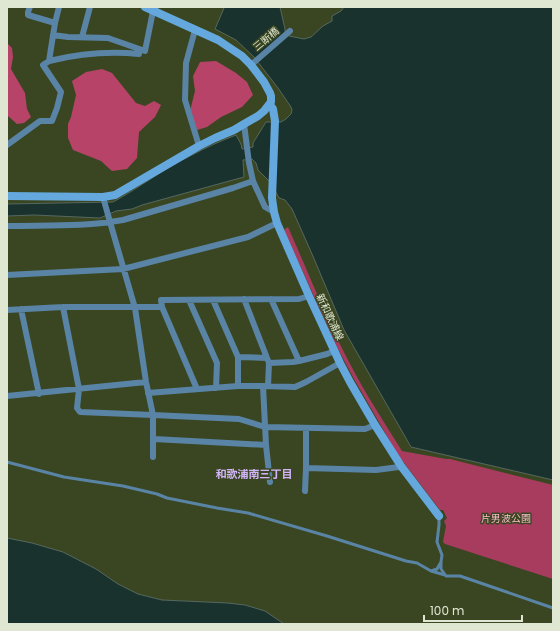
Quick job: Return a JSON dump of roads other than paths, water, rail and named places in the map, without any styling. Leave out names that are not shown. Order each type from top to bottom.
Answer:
[{"type":"main road","name":"新和歌浦線","points":[[145,7],[154,9],[218,40],[253,63],[272,99],[270,105],[273,109],[275,121],[272,198],[277,223],[340,363],[375,425],[401,466],[439,516]]},
{"type":"main road","points":[[7,196],[103,199],[115,195],[199,146],[234,130],[258,116],[270,105]]},
{"type":"street","points":[[30,7],[28,14],[55,23]]},
{"type":"street","points":[[49,61],[59,7]]},
{"type":"street","points":[[82,37],[90,7]]},
{"type":"street","points":[[53,35],[108,38],[145,51],[154,9]]},
{"type":"street","points":[[195,30],[186,63],[185,100],[199,146]]},
{"type":"street","name":"三断橋","points":[[253,63],[290,31]]},
{"type":"street","points":[[110,52],[112,39]]},
{"type":"street","points":[[7,145],[40,121],[52,121],[61,92],[43,65],[49,61],[65,57],[110,52],[139,54],[140,50]]},
{"type":"street","points":[[244,124],[249,164],[253,181],[265,207],[274,212]]},
{"type":"street","points":[[7,226],[94,224],[110,220],[123,220],[253,181]]},
{"type":"street","points":[[103,199],[135,308],[148,394],[153,414],[153,457]]},
{"type":"street","points":[[7,275],[123,269],[248,237],[277,223]]},
{"type":"street","points":[[197,389],[162,307],[161,300],[299,299],[309,296]]},
{"type":"street","points":[[244,299],[268,360],[265,427],[270,482]]},
{"type":"street","points":[[271,299],[299,361]]},
{"type":"street","points":[[189,300],[217,363],[216,388]]},
{"type":"street","points":[[214,300],[238,357],[238,386]]},
{"type":"street","points":[[7,310],[162,307]]},
{"type":"street","points":[[63,308],[79,389],[77,408],[80,412],[153,414],[239,419],[265,427],[365,429],[375,425]]},
{"type":"street","points":[[21,309],[39,394]]},
{"type":"street","points":[[238,357],[293,362],[334,351]]},
{"type":"street","points":[[148,394],[238,386],[295,387],[340,363]]},
{"type":"street","points":[[7,396],[39,394],[146,382]]},
{"type":"street","points":[[305,491],[306,428]]},
{"type":"street","points":[[154,439],[266,445]]},
{"type":"street","points":[[306,468],[376,470],[401,466]]},
{"type":"lane","points":[[7,462],[64,477],[123,486],[167,498],[248,513],[406,561],[417,563],[431,571],[446,576],[460,576],[553,608]]},
{"type":"lane","points":[[439,516],[440,521],[437,542],[442,555],[441,569],[446,576]]},
{"type":"lane","points":[[431,571],[437,569],[441,562]]},
{"type":"water","points":[[222,7],[280,7],[285,33],[289,36],[304,39],[311,37],[323,26],[332,21],[332,16],[341,11],[344,7],[553,7],[553,480],[411,447],[344,330],[292,209],[285,200],[279,198],[271,183],[258,170],[256,163],[252,159],[243,160],[244,177],[132,209],[116,211],[100,218],[34,215],[7,216],[7,204],[113,202],[180,161],[230,137],[236,135],[242,149],[253,147],[253,143],[266,122],[281,122],[286,119],[291,114],[291,107],[254,57],[236,40],[215,29],[224,8]]},
{"type":"water","points":[[7,538],[32,543],[63,552],[96,569],[118,584],[138,594],[162,600],[245,605],[265,611],[284,624],[7,624]]},
{"type":"district","name":"和歌浦南三丁目","points":[[254,474]]},
{"type":"park label","name":"片男波公園","points":[[506,518]]}]
